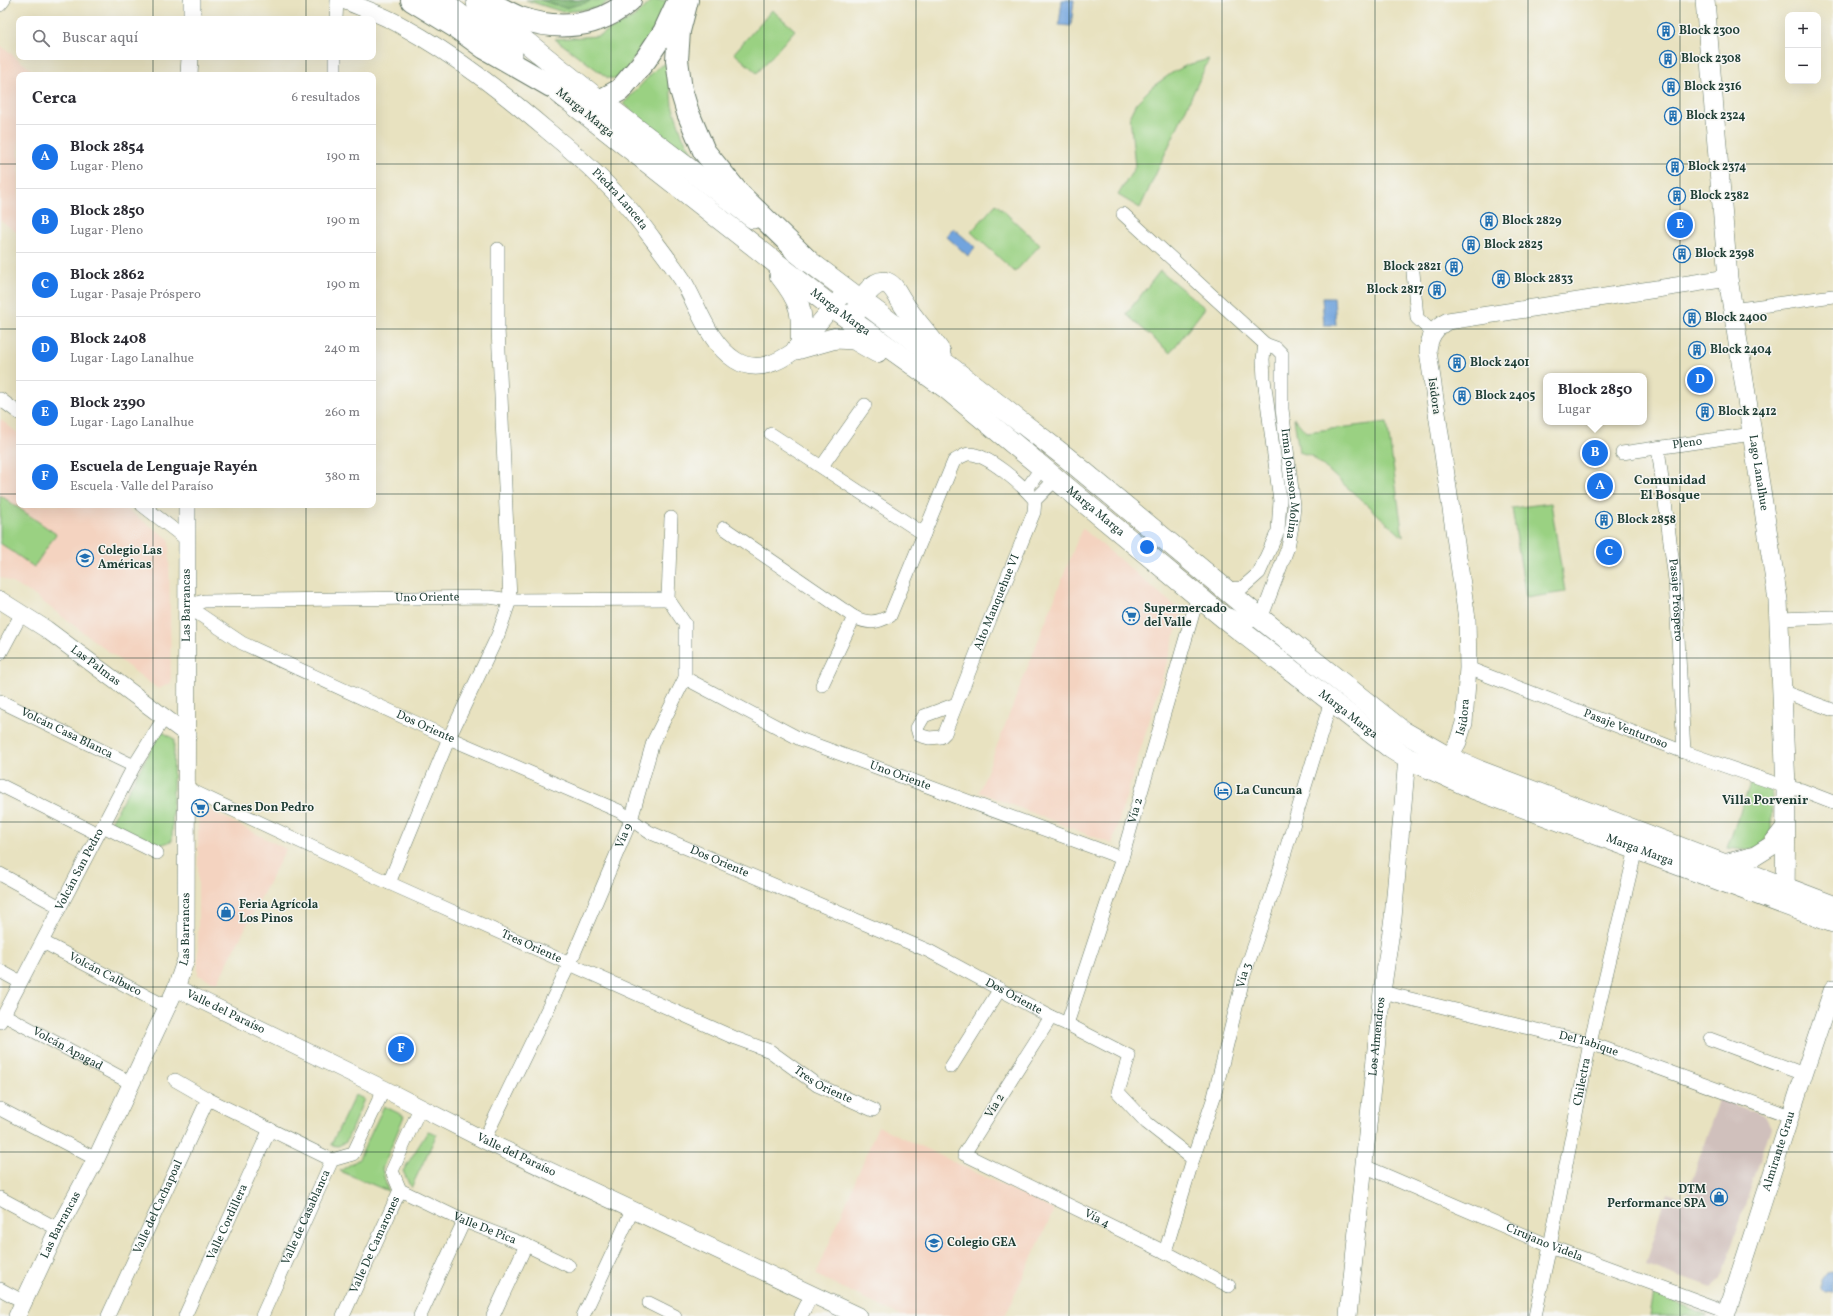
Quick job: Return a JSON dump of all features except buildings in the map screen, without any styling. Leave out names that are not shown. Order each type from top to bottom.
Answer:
[{"type":"highway","points":[[412,0],[456,27],[485,48],[558,92],[600,101],[620,90],[646,59],[664,32],[680,0]]},
{"type":"highway","points":[[484,0],[519,17],[558,26],[586,24],[600,19],[613,13],[630,0]]},
{"type":"highway","points":[[687,0],[679,31],[677,60],[681,90],[688,113],[704,151],[738,193],[808,260]]},
{"type":"main road","name":"Marga Marga","points":[[442,0],[832,307],[946,388],[1203,600],[1391,748],[1407,758],[1475,789],[1636,849],[1786,896],[1833,906]]},
{"type":"main road","name":"Marga Marga","points":[[474,0],[600,101],[951,368],[1073,463],[1261,619],[1402,731],[1449,758],[1479,771],[1724,864],[1833,922]]},
{"type":"main road","name":"Lago Lanalhue","points":[[1705,0],[1728,278],[1780,619],[1781,691],[1786,787],[1786,896]]},
{"type":"main road","points":[[765,255],[790,288],[798,302],[802,323],[799,347],[836,338],[854,339],[946,388]]},
{"type":"main road","points":[[852,321],[854,295],[886,283],[893,288],[909,313],[924,328],[951,368]]},
{"type":"main road","points":[[1407,758],[1439,764],[1449,758]]},
{"type":"main road","points":[[1724,864],[1755,856],[1771,846],[1785,828]]},
{"type":"street","points":[[0,5],[4,0]]},
{"type":"street","points":[[192,0],[192,16]]},
{"type":"street","points":[[336,16],[337,0]]},
{"type":"street","name":"Piedra Lanceta","points":[[343,0],[401,25],[465,66],[524,110],[575,154],[614,191],[639,221],[682,279],[712,336],[723,351],[736,361],[754,367],[771,365],[799,347],[832,307],[854,295]]},
{"type":"street","points":[[191,60],[191,72]]},
{"type":"street","points":[[335,60],[335,72]]},
{"type":"street","name":"Irma Johnson Molina","points":[[1123,214],[1266,344],[1276,348],[1282,354],[1282,409],[1294,506],[1288,547],[1261,619]]},
{"type":"street","points":[[389,883],[450,738],[498,635],[510,600],[498,328],[498,249]]},
{"type":"street","points":[[1413,272],[1417,318],[1433,333],[1442,324],[1448,321],[1728,278]]},
{"type":"street","points":[[1732,310],[1833,296]]},
{"type":"street","name":"Isidora","points":[[1433,333],[1428,351],[1467,619],[1468,668],[1464,723],[1458,742],[1449,758]]},
{"type":"street","name":"Irma Johnson Molina","points":[[1225,589],[1242,588],[1260,573],[1278,531],[1280,501],[1264,379],[1263,359],[1266,344]]},
{"type":"street","points":[[0,399],[16,411]]},
{"type":"street","points":[[822,466],[865,405]]},
{"type":"street","points":[[772,434],[924,534]]},
{"type":"street","name":"Pleno","points":[[1622,453],[1752,434]]},
{"type":"street","name":"Pasaje Próspero","points":[[1658,448],[1675,580],[1684,752]]},
{"type":"street","points":[[724,528],[854,617],[863,622],[879,621],[890,616],[954,461],[967,454],[981,455],[1026,490],[1035,500],[1049,473]]},
{"type":"street","points":[[1026,490],[1049,473]]},
{"type":"street","name":"Alto Manquehue VI","points":[[956,704],[1034,512],[1035,500]]},
{"type":"street","points":[[146,508],[186,539]]},
{"type":"street","name":"Las Barrancas","points":[[20,1309],[58,1229],[96,1159],[176,988],[186,958],[186,788],[188,735],[187,508]]},
{"type":"street","points":[[668,599],[671,518]]},
{"type":"street","name":"Uno Oriente","points":[[187,606],[204,601],[489,597],[510,600],[668,599]]},
{"type":"street","name":"Vía 9","points":[[484,1140],[570,963],[631,820],[653,742],[685,678],[685,624],[668,599]]},
{"type":"street","name":"Las Palmas","points":[[0,600],[22,613],[188,735]]},
{"type":"street","points":[[1203,600],[1243,622],[1261,619]]},
{"type":"street","name":"Vía 2","points":[[1067,1024],[1122,858],[1203,600]]},
{"type":"street","name":"Dos Oriente","points":[[187,606],[242,643],[450,738],[619,811],[649,832],[929,951],[1051,1017],[1129,1056],[1118,1092],[1147,1124],[1192,1159]]},
{"type":"street","points":[[0,654],[22,613]]},
{"type":"street","points":[[822,685],[854,617]]},
{"type":"street","points":[[1780,619],[1833,617]]},
{"type":"street","name":"Pasaje Venturoso","points":[[1468,668],[1684,752],[1786,787],[1802,790],[1833,802]]},
{"type":"street","name":"Uno Oriente","points":[[685,678],[800,739],[1122,858]]},
{"type":"street","points":[[1781,691],[1833,710]]},
{"type":"street","name":"Volcán Casa Blanca","points":[[0,701],[134,766]]},
{"type":"street","name":"Vía 3","points":[[1165,1252],[1192,1159],[1214,1097],[1244,976],[1272,895],[1331,701]]},
{"type":"street","name":"Volcán San Pedro","points":[[2,1019],[134,766],[164,718]]},
{"type":"street","name":"Los Almendros","points":[[1348,1316],[1382,992],[1393,918],[1407,758]]},
{"type":"street","points":[[0,785],[100,830],[157,853]]},
{"type":"street","name":"Tres Oriente","points":[[186,788],[389,883],[735,1038],[770,1051],[817,1085],[873,1110]]},
{"type":"street","name":"Chilectra","points":[[1535,1316],[1590,1043],[1636,849]]},
{"type":"street","points":[[0,874],[60,907]]},
{"type":"street","name":"Volcán Calbuco","points":[[43,942],[167,1007]]},
{"type":"street","points":[[0,971],[20,982]]},
{"type":"street","name":"Valle del Paraíso","points":[[176,988],[384,1089],[484,1140],[812,1294],[852,1315]]},
{"type":"street","name":"Almirante Grau","points":[[1727,1314],[1790,1116],[1833,988]]},
{"type":"street","points":[[951,1067],[1000,989]]},
{"type":"street","name":"Del Tabique","points":[[1382,992],[1590,1043],[1790,1116]]},
{"type":"street","name":"Vía 2","points":[[964,1154],[1051,1017]]},
{"type":"street","name":"Volcán Apagad","points":[[2,1019],[131,1083]]},
{"type":"street","points":[[1710,1039],[1804,1074]]},
{"type":"street","points":[[175,1080],[208,1099],[332,1160]]},
{"type":"street","name":"Valle de Casablanca","points":[[262,1316],[332,1160],[353,1154],[384,1089]]},
{"type":"street","name":"Valle del Cachapoal","points":[[108,1316],[208,1099]]},
{"type":"street","name":"Valle De Camarones","points":[[342,1316],[400,1190],[392,1170],[420,1108]]},
{"type":"street","points":[[0,1109],[96,1159]]},
{"type":"street","name":"Valle Cordillera","points":[[185,1316],[270,1129]]},
{"type":"street","name":"Vía 4","points":[[964,1154],[1165,1252],[1229,1286]]},
{"type":"street","name":"Cirujano Videla","points":[[1364,1166],[1550,1246],[1727,1314]]},
{"type":"street","name":"Valle De Pica","points":[[400,1190],[464,1221],[526,1245],[568,1266]]},
{"type":"street","points":[[0,1198],[58,1229]]},
{"type":"street","points":[[583,1316],[633,1209]]},
{"type":"street","points":[[420,1316],[464,1221]]},
{"type":"street","points":[[493,1316],[526,1245]]},
{"type":"street","points":[[0,1289],[20,1309]]},
{"type":"street","points":[[801,1316],[812,1294]]},
{"type":"street","points":[[649,1303],[672,1315]]},
{"type":"shaded area","points":[[0,45],[16,58],[16,60],[19,60],[34,72],[16,72],[16,232],[0,220]]},
{"type":"shaded area","name":"Colegio Las Américas","points":[[0,419],[16,432],[16,508],[124,508],[169,539],[171,683],[158,689],[31,593],[0,577]]},
{"type":"shaded area","points":[[1082,528],[1182,612],[1112,844],[979,792]]},
{"type":"shaded area","name":"Feria Agrícola Los Pinos","points":[[198,804],[286,849],[217,983],[198,975]]},
{"type":"shaded area","points":[[1719,1099],[1765,1116],[1771,1127],[1721,1278],[1711,1288],[1646,1265],[1667,1192],[1686,1198]]},
{"type":"shaded area","name":"Colegio GEA","points":[[878,1126],[1054,1210],[1005,1316],[901,1316],[816,1275]]},
{"type":"green space","points":[[526,0],[611,0],[598,8],[563,12]]},
{"type":"green space","points":[[540,0],[590,0],[589,2],[565,8]]},
{"type":"green space","points":[[653,0],[674,0],[620,79],[608,78],[555,39],[598,36],[633,18]]},
{"type":"green space","points":[[772,10],[795,30],[757,73],[734,53]]},
{"type":"green space","points":[[1209,59],[1140,208],[1118,195],[1135,167],[1130,115],[1136,103],[1152,87],[1172,73],[1187,65]]},
{"type":"green space","points":[[668,62],[672,105],[683,137],[699,164],[623,104],[656,69]]},
{"type":"green space","points":[[996,204],[1040,245],[1015,272],[971,232]]},
{"type":"green space","points":[[1160,271],[1205,308],[1170,353],[1126,314]]},
{"type":"green space","points":[[1294,418],[1306,432],[1387,422],[1403,537],[1312,456],[1299,452]]},
{"type":"green space","points":[[0,495],[16,506],[16,508],[19,508],[56,534],[34,567],[0,543]]},
{"type":"green space","points":[[1551,503],[1565,592],[1526,598],[1512,508]]},
{"type":"green space","points":[[161,731],[174,739],[172,841],[157,846],[111,822]]},
{"type":"green space","points":[[1750,784],[1772,790],[1771,831],[1760,847],[1744,850],[1727,848]]},
{"type":"green space","points":[[355,1095],[364,1099],[346,1142],[338,1146],[331,1145]]},
{"type":"green space","points":[[384,1106],[404,1116],[382,1169],[388,1191],[340,1171],[359,1159]]},
{"type":"green space","points":[[428,1131],[437,1134],[411,1188],[403,1171]]},
{"type":"green space","points":[[1654,1293],[1707,1315],[1707,1316],[1650,1316]]},
{"type":"water","points":[[1062,0],[1074,0],[1071,26],[1059,25]]},
{"type":"water","points":[[953,228],[975,247],[968,256],[946,236]]},
{"type":"water","points":[[1322,298],[1334,298],[1336,325],[1324,325]]},
{"type":"water","points":[[1833,1272],[1833,1292],[1826,1293],[1822,1289],[1822,1280],[1827,1273]]},
{"type":"place","name":"Block 2300","points":[[1666,31]]},
{"type":"place","name":"Block 2308","points":[[1668,59]]},
{"type":"place","name":"Block 2316","points":[[1671,87]]},
{"type":"place","name":"Block 2324","points":[[1673,116]]},
{"type":"place","name":"Block 2374","points":[[1675,167]]},
{"type":"place","name":"Block 2382","points":[[1677,196]]},
{"type":"place","name":"Block 2829","points":[[1489,221]]},
{"type":"place","name":"Block 2390","points":[[1680,225]]},
{"type":"place","name":"Block 2825","points":[[1471,245]]},
{"type":"place","name":"Block 2398","points":[[1682,254]]},
{"type":"place","name":"Block 2821","points":[[1454,267]]},
{"type":"place","name":"Block 2833","points":[[1501,279]]},
{"type":"place","name":"Block 2817","points":[[1437,290]]},
{"type":"place","name":"Block 2400","points":[[1692,318]]},
{"type":"place","name":"Block 2404","points":[[1697,350]]},
{"type":"place","name":"Block 2401","points":[[1457,363]]},
{"type":"place","name":"Block 2408","points":[[1700,380]]},
{"type":"place","name":"Block 2405","points":[[1462,396]]},
{"type":"place","name":"Block 2412","points":[[1705,412]]},
{"type":"place","name":"Block 2850","points":[[1595,453]]},
{"type":"place","name":"Block 2854","points":[[1600,486]]},
{"type":"place","name":"Block 2858","points":[[1604,520]]},
{"type":"place","name":"Block 2862","points":[[1609,552]]},
{"type":"place","name":"Colegio Las Américas","points":[[85,558]]},
{"type":"place","name":"Supermercado del Valle","points":[[1131,616]]},
{"type":"place","name":"La Cuncuna","points":[[1223,791]]},
{"type":"place","name":"Carnes Don Pedro","points":[[200,808]]},
{"type":"place","name":"Feria Agrícola Los Pinos","points":[[226,912]]},
{"type":"place","name":"Escuela de Lenguaje Rayén","points":[[401,1049]]},
{"type":"place","name":"DTM Performance SPA","points":[[1719,1197]]},
{"type":"place","name":"Colegio GEA","points":[[934,1243]]},
{"type":"district","name":"Comunidad El Bosque","points":[[1670,488]]},
{"type":"district","name":"Villa Porvenir","points":[[1765,801]]}]
